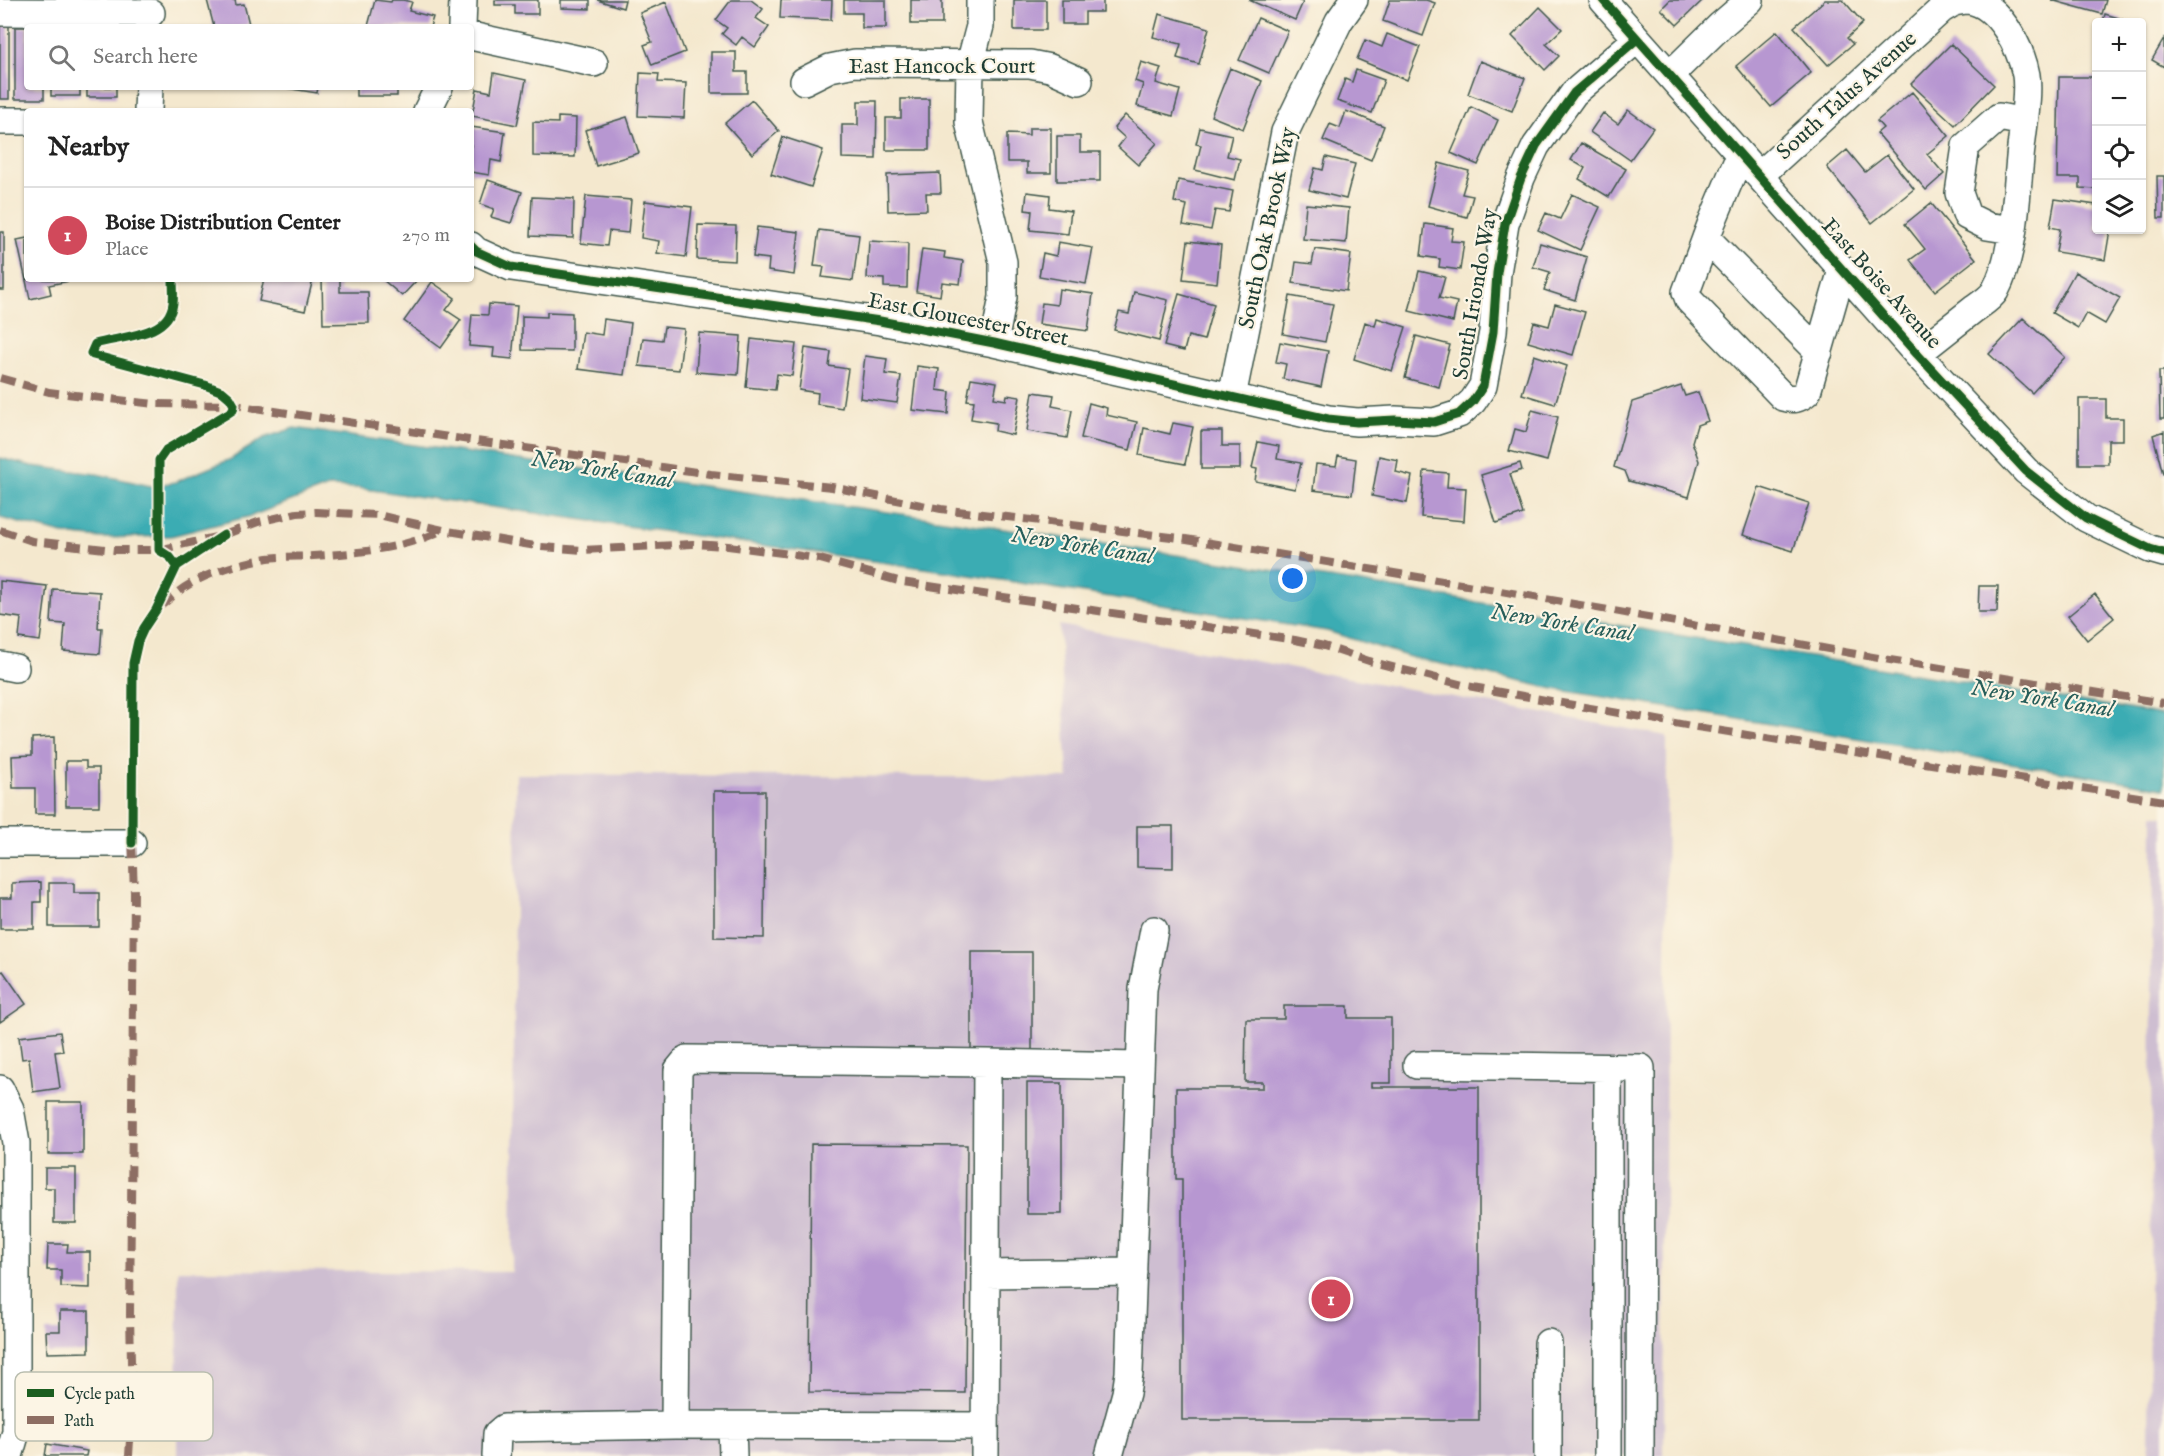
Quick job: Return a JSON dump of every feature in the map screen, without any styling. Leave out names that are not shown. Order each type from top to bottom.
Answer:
[{"type":"street","points":[[462,24],[463,0]]},
{"type":"street","points":[[980,0],[980,26],[970,64],[969,122],[1003,262],[1003,297],[994,343]]},
{"type":"street","name":"South Oak Brook Way","points":[[1232,397],[1285,132],[1339,21],[1354,0]]},
{"type":"street","name":"East Boise Avenue","points":[[1603,0],[1917,354],[2026,471],[2086,518],[2150,549],[2164,553]]},
{"type":"street","points":[[1670,75],[1750,0]]},
{"type":"street","points":[[1917,354],[1994,293],[2006,264],[2012,230],[2024,122],[2026,76],[2020,54],[1999,16],[1989,7],[1970,0]]},
{"type":"street","name":"South Talus Avenue","points":[[1759,176],[1942,9],[1954,2],[1970,0]]},
{"type":"street","points":[[0,12],[150,13]]},
{"type":"street","points":[[474,37],[594,63]]},
{"type":"street","name":"South Iriondo Way","points":[[1459,414],[1473,401],[1483,386],[1493,333],[1497,273],[1505,224],[1521,178],[1536,146],[1574,93],[1637,39]]},
{"type":"street","name":"East Hancock Court","points":[[804,81],[830,68],[855,63],[1030,64],[1050,68],[1079,81]]},
{"type":"street","points":[[148,108],[149,90]]},
{"type":"street","points":[[429,108],[438,90]]},
{"type":"street","points":[[2012,230],[1987,226],[1967,216],[1959,193],[1966,146],[1999,117],[2024,122]]},
{"type":"street","points":[[0,120],[24,121]]},
{"type":"street","points":[[1740,155],[1686,292],[1689,300],[1783,397],[1800,398],[1807,392],[1842,270]]},
{"type":"street","points":[[1706,238],[1819,352]]},
{"type":"street","name":"East Gloucester Street","points":[[474,249],[511,267],[880,321],[994,343],[1328,419],[1357,422],[1395,420],[1434,422],[1459,414]]},
{"type":"street","points":[[0,843],[132,843]]},
{"type":"street","points":[[1109,1456],[1129,1373],[1143,989],[1154,930]]},
{"type":"street","points":[[675,1425],[678,1070],[687,1059],[1140,1066]]},
{"type":"street","points":[[985,1456],[987,1063]]},
{"type":"street","points":[[1417,1065],[1641,1068],[1640,1456]]},
{"type":"street","points":[[1608,1068],[1608,1456]]},
{"type":"street","points":[[0,1089],[10,1109],[16,1143],[8,1201],[15,1403]]},
{"type":"street","points":[[986,1274],[1133,1272]]},
{"type":"street","points":[[1548,1343],[1548,1456]]},
{"type":"street","points":[[496,1456],[497,1434],[504,1428],[675,1425],[985,1426]]},
{"type":"street","points":[[732,1426],[733,1456]]},
{"type":"street","points":[[10,1454],[15,1436]]},
{"type":"shaded area","points":[[1059,625],[1667,736],[1664,1456],[177,1456],[177,1441],[213,1441],[213,1372],[177,1372],[178,1270],[512,1272],[516,774],[1068,778]]},
{"type":"shaded area","points":[[2153,814],[2164,816],[2164,1456],[2149,1456]]},
{"type":"water","name":"New York Canal","points":[[294,428],[951,521],[1349,581],[2164,715],[2164,788],[1554,689],[1410,657],[1327,631],[944,571],[358,488],[328,487],[251,516],[171,536],[102,538],[63,534],[0,518],[0,458],[32,466],[97,474],[151,486],[175,482],[231,459],[264,438]]},
{"type":"building","points":[[207,0],[235,0],[236,5],[244,4],[249,24],[213,24]]},
{"type":"building","points":[[375,0],[412,2],[409,11],[433,17],[431,24],[369,24]]},
{"type":"building","points":[[495,0],[538,0],[538,14],[515,14],[515,5],[495,5]]},
{"type":"building","points":[[561,0],[590,0],[590,9],[561,8]]},
{"type":"building","points":[[597,0],[625,0],[623,8]]},
{"type":"building","points":[[731,0],[751,0],[763,9],[756,18],[769,27],[755,47],[742,37],[736,45],[722,34],[727,28],[716,20]]},
{"type":"building","points":[[781,0],[832,0],[831,20],[780,18]]},
{"type":"building","points":[[844,0],[886,0],[886,28],[862,28],[862,13],[844,13]]},
{"type":"building","points":[[911,0],[942,0],[942,24],[911,24]]},
{"type":"building","points":[[1014,0],[1046,0],[1046,30],[1014,30]]},
{"type":"building","points":[[1062,0],[1103,0],[1103,12],[1085,12],[1085,24],[1062,24]]},
{"type":"building","points":[[1249,0],[1297,0],[1303,2],[1295,20]]},
{"type":"building","points":[[1390,0],[1426,0],[1435,3],[1423,36],[1383,21]]},
{"type":"building","points":[[1670,0],[1703,0],[1677,25],[1661,9]]},
{"type":"building","points":[[1825,0],[1843,0],[1863,23],[1847,38],[1853,44],[1828,65],[1794,27]]},
{"type":"building","points":[[2051,0],[2106,0],[2102,14]]},
{"type":"building","points":[[666,2],[685,52],[652,65],[644,45],[652,42],[640,13]]},
{"type":"building","points":[[1540,7],[1562,29],[1546,44],[1559,56],[1545,70],[1512,36]]},
{"type":"building","points":[[1159,14],[1209,28],[1199,64],[1177,58],[1181,44],[1153,37]]},
{"type":"building","points":[[2105,14],[2119,18],[2104,18]]},
{"type":"building","points":[[1258,18],[1288,31],[1269,73],[1239,60]]},
{"type":"building","points":[[0,26],[9,26],[9,99],[0,99]]},
{"type":"building","points":[[15,27],[24,27],[24,90],[44,90],[44,99],[15,99]]},
{"type":"building","points":[[1777,31],[1811,73],[1771,107],[1736,66]]},
{"type":"building","points":[[1387,34],[1420,47],[1407,80],[1357,59],[1365,40],[1382,47]]},
{"type":"building","points":[[2164,39],[2164,67],[2152,60]]},
{"type":"building","points":[[1951,44],[1994,85],[1955,125],[1911,84]]},
{"type":"building","points":[[711,52],[736,52],[736,72],[747,72],[747,93],[711,93]]},
{"type":"building","points":[[1480,61],[1525,78],[1512,111],[1468,94]]},
{"type":"building","points":[[1141,62],[1161,68],[1156,83],[1180,90],[1173,116],[1137,106],[1143,84],[1135,81]]},
{"type":"building","points":[[1230,68],[1262,81],[1243,129],[1211,116]]},
{"type":"building","points":[[1356,70],[1384,80],[1372,113],[1337,101],[1345,79],[1352,82]]},
{"type":"building","points":[[494,73],[526,80],[517,125],[474,116],[477,89],[491,92]]},
{"type":"building","points":[[640,73],[659,74],[658,82],[686,83],[684,118],[638,116]]},
{"type":"building","points":[[2059,77],[2092,77],[2092,189],[2080,188],[2080,178],[2057,178]]},
{"type":"building","points":[[51,90],[80,90],[80,96],[51,96]]},
{"type":"building","points":[[87,90],[116,90],[116,97],[87,97]]},
{"type":"building","points":[[298,90],[318,90],[317,93]]},
{"type":"building","points":[[356,90],[397,90],[397,96],[356,96]]},
{"type":"building","points":[[1912,92],[1949,136],[1927,154],[1944,174],[1926,190],[1877,133],[1883,128],[1877,121]]},
{"type":"building","points":[[901,99],[929,99],[929,150],[886,150],[886,118],[901,118]]},
{"type":"building","points":[[752,100],[779,131],[752,154],[725,123]]},
{"type":"building","points":[[858,101],[877,101],[876,159],[842,158],[842,125],[858,125]]},
{"type":"building","points":[[1471,107],[1498,120],[1478,165],[1451,153]]},
{"type":"building","points":[[1628,110],[1653,128],[1630,160],[1590,132],[1603,113],[1618,124]]},
{"type":"building","points":[[1346,111],[1384,126],[1371,160],[1323,140],[1330,124],[1340,128]]},
{"type":"building","points":[[1125,115],[1157,143],[1138,165],[1118,147],[1125,138],[1114,128]]},
{"type":"building","points":[[558,117],[576,118],[575,157],[533,156],[533,122],[558,123]]},
{"type":"building","points":[[627,117],[639,153],[596,166],[585,130]]},
{"type":"building","points":[[474,127],[505,132],[501,162],[491,160],[489,175],[474,172]]},
{"type":"building","points":[[1029,128],[1051,128],[1051,173],[1027,173],[1027,162],[1007,162],[1007,134],[1029,135]]},
{"type":"building","points":[[1200,128],[1232,135],[1227,156],[1240,159],[1235,180],[1195,170],[1201,145],[1196,144]]},
{"type":"building","points":[[1057,136],[1080,136],[1080,152],[1100,152],[1100,181],[1057,181]]},
{"type":"building","points":[[783,137],[823,150],[811,187],[771,174]]},
{"type":"building","points":[[1581,143],[1626,169],[1609,197],[1579,179],[1585,168],[1571,160]]},
{"type":"building","points":[[1847,150],[1865,172],[1887,155],[1914,189],[1872,223],[1827,167]]},
{"type":"building","points":[[1326,157],[1355,164],[1346,199],[1309,190],[1315,168],[1323,170]]},
{"type":"building","points":[[1439,163],[1469,171],[1462,194],[1473,196],[1467,217],[1428,206]]},
{"type":"building","points":[[940,173],[941,193],[926,193],[927,210],[888,211],[887,175]]},
{"type":"building","points":[[2157,176],[2164,176],[2164,218],[2158,218]]},
{"type":"building","points":[[488,180],[522,192],[511,223],[491,217],[494,209],[480,204]]},
{"type":"building","points":[[1178,180],[1233,191],[1229,212],[1215,210],[1211,230],[1183,225],[1187,205],[1174,202]]},
{"type":"building","points":[[1027,192],[1050,195],[1049,208],[1071,211],[1068,234],[1030,230],[1032,211],[1025,210]]},
{"type":"building","points":[[1572,194],[1600,207],[1580,250],[1538,230],[1546,213],[1560,219]]},
{"type":"building","points":[[586,196],[631,200],[628,233],[609,231],[607,246],[581,243]]},
{"type":"building","points":[[532,197],[574,199],[573,238],[530,236]]},
{"type":"building","points":[[2055,199],[2092,204],[2092,234],[2109,234],[2105,260],[2056,252],[2060,229],[2050,227]]},
{"type":"building","points":[[645,201],[692,207],[686,257],[657,253],[659,241],[641,238]]},
{"type":"building","points":[[1931,203],[1976,259],[1935,291],[1910,260],[1925,249],[1905,224]]},
{"type":"building","points":[[1306,204],[1349,208],[1346,243],[1303,239]]},
{"type":"building","points":[[1425,224],[1453,228],[1451,241],[1464,242],[1460,270],[1439,267],[1440,259],[1421,256]]},
{"type":"building","points":[[698,225],[736,226],[735,261],[697,259]]},
{"type":"building","points":[[757,227],[799,232],[794,275],[768,271],[769,259],[753,257]]},
{"type":"building","points":[[819,230],[859,235],[853,281],[822,277],[824,267],[814,266]]},
{"type":"building","points":[[0,232],[4,232],[4,290],[0,290]]},
{"type":"building","points":[[24,239],[24,272],[17,240]]},
{"type":"building","points":[[869,241],[908,243],[907,288],[884,287],[884,279],[867,278]]},
{"type":"building","points":[[1188,241],[1221,245],[1217,283],[1183,279]]},
{"type":"building","points":[[1058,242],[1093,248],[1086,284],[1039,276],[1043,253],[1056,256]]},
{"type":"building","points":[[1540,243],[1587,257],[1575,300],[1544,290],[1550,272],[1533,267]]},
{"type":"building","points":[[922,249],[945,252],[944,258],[963,261],[960,284],[942,282],[940,296],[916,292]]},
{"type":"building","points":[[1315,249],[1351,254],[1346,291],[1293,283],[1296,262],[1312,264]]},
{"type":"building","points":[[1419,271],[1445,277],[1439,298],[1457,302],[1453,322],[1409,311]]},
{"type":"building","points":[[2075,272],[2120,298],[2105,324],[2086,313],[2078,328],[2052,313]]},
{"type":"building","points":[[26,282],[64,282],[49,285],[51,294],[30,299]]},
{"type":"building","points":[[263,282],[312,282],[305,311],[259,301]]},
{"type":"building","points":[[322,282],[340,282],[340,292],[368,292],[369,323],[323,324]]},
{"type":"building","points":[[386,282],[415,282],[402,296]]},
{"type":"building","points":[[432,282],[455,298],[446,310],[461,320],[441,348],[404,321]]},
{"type":"building","points":[[1059,289],[1093,294],[1088,331],[1039,324],[1042,303],[1057,305]]},
{"type":"building","points":[[1134,292],[1168,300],[1159,341],[1114,330],[1119,312],[1129,314]]},
{"type":"building","points":[[1179,294],[1214,304],[1204,340],[1188,336],[1184,351],[1164,346]]},
{"type":"building","points":[[1290,296],[1333,304],[1325,342],[1283,334]]},
{"type":"building","points":[[489,304],[517,306],[512,359],[493,357],[494,348],[469,346],[472,314],[488,315]]},
{"type":"building","points":[[1555,304],[1585,312],[1573,355],[1528,342],[1534,322],[1549,326]]},
{"type":"building","points":[[547,312],[572,313],[572,351],[522,350],[522,316],[547,317]]},
{"type":"building","points":[[1377,318],[1406,327],[1392,371],[1354,359],[1365,322],[1375,326]]},
{"type":"building","points":[[2023,318],[2065,357],[2032,393],[1989,354]]},
{"type":"building","points":[[604,319],[631,323],[624,375],[578,369],[583,332],[602,335]]},
{"type":"building","points":[[664,327],[684,329],[679,370],[639,366],[643,338],[662,340]]},
{"type":"building","points":[[699,333],[741,336],[738,375],[696,372]]},
{"type":"building","points":[[1416,336],[1450,345],[1439,387],[1405,378]]},
{"type":"building","points":[[751,339],[796,344],[792,376],[777,374],[775,390],[746,387]]},
{"type":"building","points":[[1280,342],[1328,351],[1321,387],[1283,379],[1286,364],[1276,362]]},
{"type":"building","points":[[805,348],[831,352],[829,366],[848,369],[842,408],[817,404],[818,393],[799,390]]},
{"type":"building","points":[[1534,355],[1567,366],[1555,404],[1522,394]]},
{"type":"building","points":[[865,356],[887,359],[885,374],[901,376],[897,403],[860,398]]},
{"type":"building","points":[[917,366],[939,369],[937,390],[950,392],[948,414],[912,410]]},
{"type":"building","points":[[2159,371],[2164,371],[2164,419],[2160,419]]},
{"type":"building","points":[[971,378],[997,382],[994,398],[1006,400],[1007,395],[1020,397],[1013,435],[995,431],[996,423],[971,419],[974,401],[967,400]]},
{"type":"building","points":[[1681,386],[1685,396],[1698,392],[1708,421],[1697,425],[1692,442],[1699,461],[1689,497],[1629,481],[1625,471],[1614,467],[1632,402]]},
{"type":"building","points":[[1033,392],[1054,395],[1052,406],[1072,410],[1067,438],[1027,431]]},
{"type":"building","points":[[2079,399],[2106,399],[2106,418],[2123,418],[2123,440],[2108,440],[2108,464],[2079,464]]},
{"type":"building","points":[[1089,403],[1107,408],[1106,415],[1137,422],[1130,450],[1081,438]]},
{"type":"building","points":[[1532,410],[1558,417],[1547,461],[1509,451],[1515,429],[1526,432]]},
{"type":"building","points":[[1173,423],[1193,427],[1185,464],[1139,455],[1144,428],[1170,434]]},
{"type":"building","points":[[1201,431],[1222,431],[1222,446],[1240,446],[1240,469],[1201,469]]},
{"type":"building","points":[[2164,431],[2164,474],[2163,474],[2153,435]]},
{"type":"building","points":[[1258,442],[1279,446],[1277,459],[1301,463],[1295,489],[1255,481],[1257,469],[1252,468]]},
{"type":"building","points":[[1338,456],[1356,459],[1352,495],[1313,490],[1316,464],[1336,466]]},
{"type":"building","points":[[1379,456],[1398,460],[1396,472],[1412,476],[1407,503],[1372,496]]},
{"type":"building","points":[[1520,463],[1522,470],[1510,474],[1523,514],[1496,523],[1481,475]]},
{"type":"building","points":[[1424,471],[1448,473],[1447,487],[1466,488],[1464,521],[1421,517]]},
{"type":"building","points":[[1759,487],[1809,503],[1793,551],[1743,535]]},
{"type":"building","points":[[0,581],[47,586],[40,641],[19,638],[21,618],[0,615]]},
{"type":"building","points":[[1979,586],[1998,586],[1997,612],[1978,612]]},
{"type":"building","points":[[53,589],[100,592],[98,628],[102,628],[100,654],[63,651],[65,624],[51,623]]},
{"type":"building","points":[[2095,594],[2114,618],[2087,640],[2068,616]]},
{"type":"building","points":[[54,737],[55,814],[35,814],[35,788],[13,788],[12,756],[32,755],[32,738]]},
{"type":"building","points":[[66,761],[86,761],[86,768],[99,768],[99,806],[66,806]]},
{"type":"building","points":[[714,791],[765,791],[764,938],[714,937]]},
{"type":"building","points":[[1137,826],[1173,826],[1173,868],[1137,867]]},
{"type":"building","points":[[41,882],[41,902],[34,902],[34,929],[0,929],[0,898],[12,898],[12,883]]},
{"type":"building","points":[[49,883],[74,883],[74,893],[99,893],[99,927],[49,927]]},
{"type":"building","points":[[971,952],[1032,952],[1032,1050],[971,1050]]},
{"type":"building","points":[[3,971],[26,1004],[0,1022],[0,973]]},
{"type":"building","points":[[1284,1006],[1348,1006],[1348,1018],[1391,1018],[1391,1083],[1371,1083],[1371,1087],[1479,1087],[1479,1420],[1182,1420],[1182,1179],[1176,1179],[1176,1088],[1263,1088],[1263,1082],[1245,1082],[1246,1019],[1284,1019]]},
{"type":"building","points":[[60,1032],[63,1051],[55,1052],[60,1088],[33,1092],[29,1058],[22,1059],[19,1037]]},
{"type":"building","points":[[1027,1083],[1062,1083],[1062,1214],[1027,1214]]},
{"type":"building","points":[[48,1102],[83,1102],[83,1154],[48,1154]]},
{"type":"building","points":[[811,1144],[967,1145],[965,1393],[809,1392]]},
{"type":"building","points":[[45,1168],[76,1168],[76,1223],[54,1223],[54,1188],[45,1188]]},
{"type":"building","points":[[48,1244],[68,1244],[67,1252],[90,1252],[90,1288],[61,1287],[61,1270],[47,1270]]},
{"type":"building","points":[[60,1311],[89,1311],[89,1352],[47,1353],[46,1331],[60,1331]]},
{"type":"building","points":[[47,1444],[87,1451],[86,1456],[45,1456]]},
{"type":"marked path","points":[[0,378],[49,392],[154,404],[234,405],[711,474],[832,487],[941,509],[1180,538],[1467,585],[1890,660],[2164,703]]},
{"type":"marked path","points":[[0,530],[32,541],[114,550],[159,550],[224,535],[258,522],[297,513],[316,512],[378,515],[443,530],[541,547],[584,550],[692,544],[728,546],[820,559],[902,582],[1295,640],[1467,686],[1697,727],[2164,801]]},
{"type":"marked path","points":[[161,606],[190,584],[238,565],[273,557],[329,555],[379,549],[412,542],[443,530]]},
{"type":"marked path","points":[[131,1372],[134,893],[132,838]]},
{"type":"marked path","points":[[129,1456],[130,1441]]},
{"type":"cycle path","points":[[1603,0],[1917,354],[2026,471],[2086,518],[2150,549],[2164,553]]},
{"type":"cycle path","points":[[474,249],[511,267],[880,321],[994,343],[1328,419],[1357,422],[1395,420],[1434,422],[1459,414],[1473,401],[1483,386],[1493,332],[1497,273],[1505,224],[1521,178],[1536,146],[1574,93],[1637,39]]},
{"type":"cycle path","points":[[173,282],[173,303],[170,314],[163,323],[142,333],[95,344],[91,353],[205,385],[223,392],[234,405],[233,410],[227,414],[166,450],[159,460],[159,550],[170,557],[177,566]]},
{"type":"cycle path","points":[[132,843],[133,663],[138,641],[177,566],[224,535]]},
{"type":"place","name":"Boise Distribution Center","points":[[1331,1299]]}]
